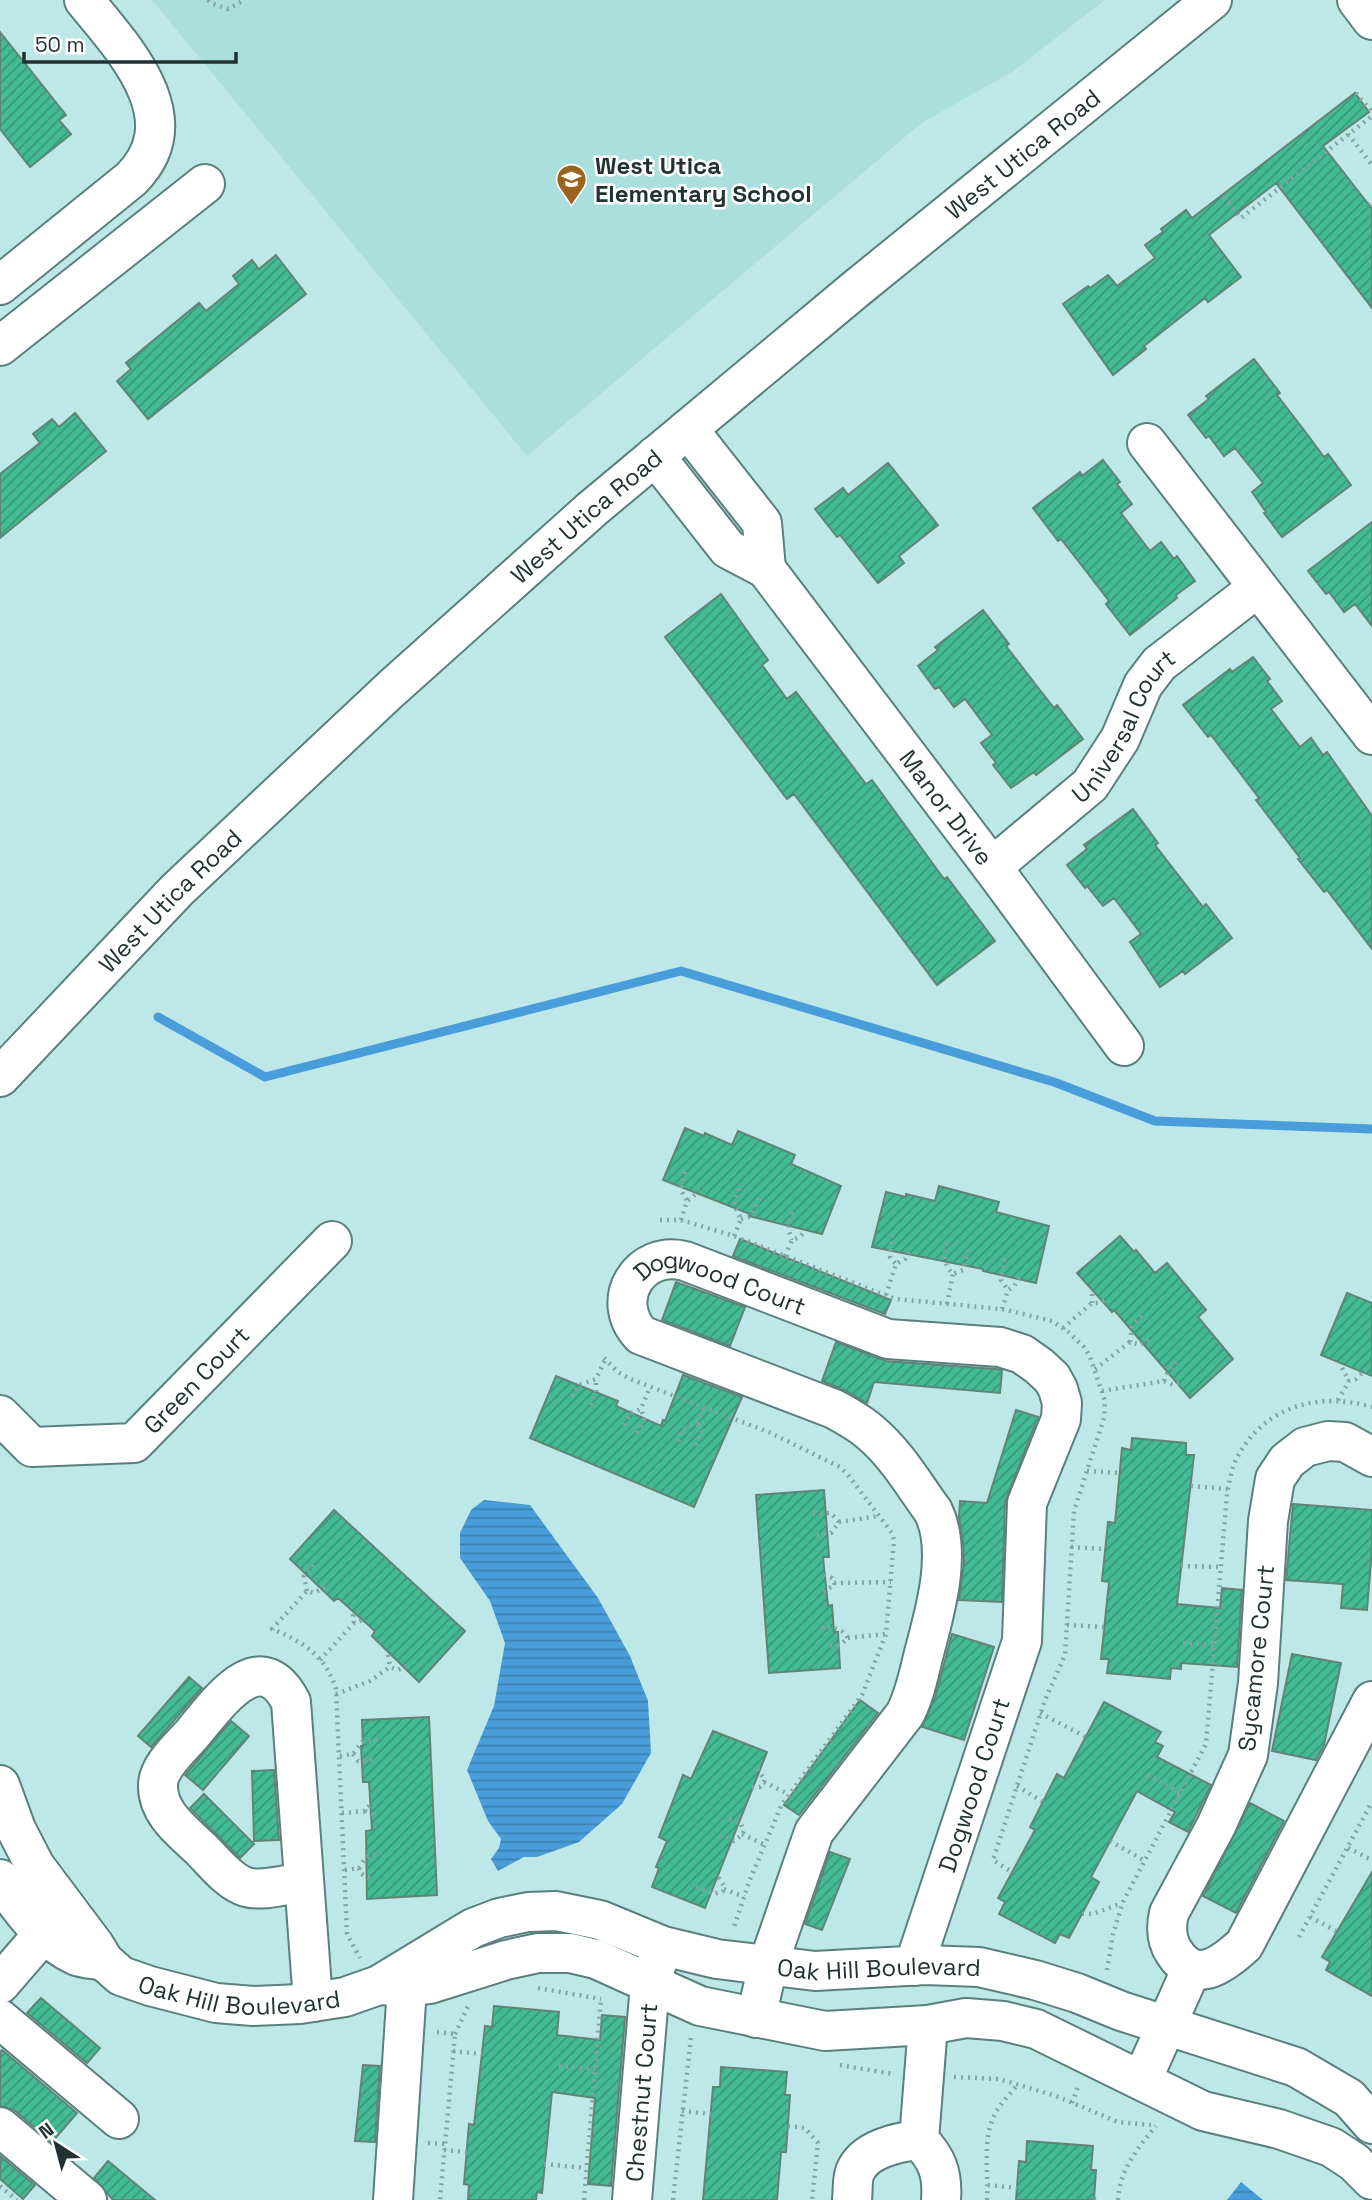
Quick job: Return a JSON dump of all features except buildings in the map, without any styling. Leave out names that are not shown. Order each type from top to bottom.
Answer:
[{"type":"street","points":[[36,318],[3,283],[131,179],[147,160],[156,133],[154,105],[145,82],[84,0]]},
{"type":"street","name":"West Utica Road","points":[[0,1077],[177,890],[401,680],[592,509],[857,288],[1212,0]]},
{"type":"street","points":[[1357,0],[1372,20]]},
{"type":"street","points":[[0,346],[205,184]]},
{"type":"street","points":[[688,429],[762,523],[766,569]]},
{"type":"street","points":[[1147,443],[1372,735]]},
{"type":"street","name":"Manor Drive","points":[[655,456],[728,549],[766,569],[1124,1046]]},
{"type":"street","name":"Universal Court","points":[[992,867],[1090,785],[1120,739],[1143,685],[1159,664],[1257,588]]},
{"type":"street","name":"Green Court","points":[[0,1415],[32,1447],[134,1443],[332,1241]]},
{"type":"street","name":"Dogwood Court","points":[[768,1965],[814,1832],[905,1714],[913,1697],[937,1609],[940,1581],[939,1521],[885,1448],[872,1433],[851,1418],[809,1398],[641,1335],[632,1326],[627,1312],[627,1297],[638,1274],[661,1258],[685,1261],[888,1339],[1000,1347],[1022,1354],[1052,1378],[1058,1389],[1062,1402],[1061,1419],[1027,1503],[1022,1641],[917,1966]]},
{"type":"street","name":"Sycamore Court","points":[[1191,1970],[1181,1963],[1170,1946],[1166,1926],[1169,1913],[1216,1826],[1248,1755],[1258,1683],[1268,1521],[1275,1479],[1287,1461],[1305,1447],[1328,1441],[1345,1441],[1372,1457]]},
{"type":"street","points":[[304,1882],[244,1887],[221,1869],[168,1817],[161,1801],[158,1785],[166,1766],[221,1700],[243,1680],[261,1676],[275,1680],[285,1690],[291,1702],[313,2002]]},
{"type":"street","points":[[1142,2080],[1191,1970],[1219,1965],[1244,1945],[1372,1701]]},
{"type":"street","name":"Oak Hill Boulevard","points":[[0,1785],[16,1829],[35,1866],[104,1961],[121,1976],[150,1986],[216,2003],[253,2006],[313,2002],[393,1986],[430,1984],[484,1966],[538,1953],[570,1953],[596,1959],[700,2006],[825,2031],[921,2026],[966,2018],[1003,2021],[1036,2029],[1203,2111],[1279,2129],[1331,2147],[1354,2162],[1372,2180]]},
{"type":"street","name":"Oak Hill Boulevard","points":[[0,1879],[17,1905],[44,1933],[78,1957],[104,1961]]},
{"type":"street","name":"Oak Hill Boulevard","points":[[393,1986],[473,1928],[499,1918],[528,1912],[556,1911],[600,1920],[663,1946],[717,1959],[815,1971],[917,1966],[979,1967],[1077,1993],[1121,2011],[1296,2067],[1349,2098],[1372,2124]]},
{"type":"street","points":[[0,1983],[44,1933]]},
{"type":"street","name":"Chestnut Court","points":[[632,2200],[650,1984],[663,1946]]},
{"type":"street","points":[[756,2018],[768,1965]]},
{"type":"street","points":[[917,1966],[921,2026],[919,2140],[940,2169],[941,2200]]},
{"type":"street","points":[[393,1986],[393,2200]]},
{"type":"street","points":[[0,2019],[119,2119]]},
{"type":"street","points":[[0,2127],[87,2200]]},
{"type":"street","points":[[852,2200],[854,2172],[860,2163],[899,2142],[919,2140]]},
{"type":"path","points":[[208,0],[228,9],[244,0]]},
{"type":"path","points":[[1224,197],[1241,218],[1348,134],[1372,114],[1356,93]]},
{"type":"path","points":[[1348,134],[1372,165]]},
{"type":"path","points":[[685,1172],[681,1190],[687,1201]]},
{"type":"path","points":[[734,1236],[741,1219],[734,1205],[739,1188]]},
{"type":"path","points":[[681,1220],[687,1201],[700,1191]]},
{"type":"path","points":[[741,1219],[751,1216],[759,1198]]},
{"type":"path","points":[[785,1256],[792,1240],[788,1228],[792,1212]]},
{"type":"path","points":[[660,1220],[681,1220],[734,1236],[895,1299],[1002,1309],[1042,1318],[1063,1328],[1084,1347],[1095,1369],[1105,1401],[1104,1418],[1074,1511],[1065,1655],[1040,1713],[993,1860],[1012,1872]]},
{"type":"path","points":[[792,1240],[805,1231]]},
{"type":"path","points":[[892,1235],[889,1250],[890,1257],[896,1264]]},
{"type":"path","points":[[947,1243],[944,1258],[953,1274],[947,1304]]},
{"type":"path","points":[[953,1274],[963,1270],[968,1250]]},
{"type":"path","points":[[886,1295],[896,1264],[905,1259],[909,1252]]},
{"type":"path","points":[[1004,1259],[1001,1280],[1008,1290]]},
{"type":"path","points":[[1002,1309],[1008,1290],[1020,1276]]},
{"type":"path","points":[[1092,1292],[1092,1303]]},
{"type":"path","points":[[1063,1328],[1092,1303],[1105,1300]]},
{"type":"path","points":[[1095,1369],[1130,1342],[1132,1327],[1142,1316]]},
{"type":"path","points":[[1130,1342],[1141,1345],[1149,1339]]},
{"type":"path","points":[[592,1405],[596,1393],[596,1379],[604,1359],[618,1372],[650,1387],[771,1433],[840,1467],[879,1516],[894,1540],[886,1634],[862,1695],[780,1806],[731,1935]]},
{"type":"path","points":[[1164,1381],[1169,1369],[1178,1360]]},
{"type":"path","points":[[1342,1368],[1349,1381]]},
{"type":"path","points":[[1338,1400],[1349,1381],[1356,1379],[1366,1369]]},
{"type":"path","points":[[572,1396],[579,1385],[596,1379]]},
{"type":"path","points":[[1102,1391],[1164,1381],[1173,1385],[1181,1382]]},
{"type":"path","points":[[638,1433],[644,1419],[641,1409],[650,1387]]},
{"type":"path","points":[[1105,1980],[1113,1934],[1123,1902],[1206,1744],[1228,1489],[1235,1463],[1244,1447],[1270,1420],[1287,1410],[1307,1403],[1338,1400],[1372,1407]]},
{"type":"path","points":[[697,1423],[704,1407]]},
{"type":"path","points":[[624,1425],[631,1413],[641,1409]]},
{"type":"path","points":[[678,1441],[687,1425],[697,1423]]},
{"type":"path","points":[[696,1445],[702,1432],[697,1423]]},
{"type":"path","points":[[1087,1471],[1120,1474]]},
{"type":"path","points":[[1191,1486],[1228,1489]]},
{"type":"path","points":[[813,1513],[831,1513],[839,1522]]},
{"type":"path","points":[[814,1535],[831,1533],[839,1522],[879,1516]]},
{"type":"path","points":[[1071,1547],[1105,1549]]},
{"type":"path","points":[[307,1591],[304,1576],[315,1562]]},
{"type":"path","points":[[1181,1566],[1222,1567]]},
{"type":"path","points":[[824,1574],[832,1578],[834,1583]]},
{"type":"path","points":[[823,1591],[828,1590],[834,1583],[891,1582]]},
{"type":"path","points":[[354,1623],[352,1616],[355,1613]]},
{"type":"path","points":[[320,1660],[354,1623],[366,1619]]},
{"type":"path","points":[[1068,1625],[1104,1627]]},
{"type":"path","points":[[821,1628],[844,1631],[848,1638]]},
{"type":"path","points":[[825,1646],[840,1645],[848,1638],[886,1634]]},
{"type":"path","points":[[1183,1643],[1215,1645]]},
{"type":"path","points":[[388,1655],[390,1667]]},
{"type":"path","points":[[390,1667],[398,1670],[408,1665]]},
{"type":"path","points":[[336,1694],[370,1681],[390,1667]]},
{"type":"path","points":[[1040,1713],[1086,1737]]},
{"type":"path","points":[[340,1756],[353,1754],[362,1742],[377,1739]]},
{"type":"path","points":[[353,1754],[358,1760],[375,1760]]},
{"type":"path","points":[[757,1769],[764,1782],[789,1795]]},
{"type":"path","points":[[1147,1775],[1181,1793]]},
{"type":"path","points":[[752,1787],[760,1787],[764,1782]]},
{"type":"path","points":[[1017,1786],[1043,1801]]},
{"type":"path","points":[[1299,1937],[1372,1802]]},
{"type":"path","points":[[365,1811],[371,1804]]},
{"type":"path","points":[[342,1813],[365,1811],[374,1815]]},
{"type":"path","points":[[726,1818],[740,1822],[743,1834]]},
{"type":"path","points":[[743,1834],[765,1844]]},
{"type":"path","points":[[719,1836],[734,1841],[743,1834]]},
{"type":"path","points":[[1110,1841],[1145,1861]]},
{"type":"path","points":[[1348,1847],[1372,1860]]},
{"type":"path","points":[[345,1870],[359,1868],[366,1857],[381,1853]]},
{"type":"path","points":[[359,1868],[360,1872],[372,1880]]},
{"type":"path","points":[[718,1877],[724,1889],[744,1897]]},
{"type":"path","points":[[696,1887],[714,1894],[724,1889]]},
{"type":"path","points":[[1082,1914],[1093,1914],[1123,1902]]},
{"type":"path","points":[[1310,1917],[1336,1931]]},
{"type":"path","points":[[534,1988],[615,2001]]},
{"type":"path","points":[[584,2200],[601,1999]]},
{"type":"path","points":[[440,2200],[455,2034],[469,2005]]},
{"type":"path","points":[[426,2031],[455,2034]]},
{"type":"path","points":[[673,2200],[692,2032]]},
{"type":"path","points":[[453,2051],[482,2054]]},
{"type":"path","points":[[559,2066],[595,2069]]},
{"type":"path","points":[[987,2200],[986,2141],[989,2128],[995,2113],[1018,2084]]},
{"type":"path","points":[[682,2111],[711,2114]]},
{"type":"path","points":[[788,2126],[805,2128],[818,2143],[812,2200]]},
{"type":"path","points":[[1118,2200],[1119,2184],[1126,2165],[1156,2126]]},
{"type":"path","points":[[444,2150],[467,2152]]},
{"type":"path","points":[[544,2164],[586,2168]]},
{"type":"path","points":[[988,2185],[1017,2188]]},
{"type":"path","points":[[0,2186],[17,2200]]},
{"type":"shaded area","name":"West Utica Elementary School","points":[[152,0],[1105,0],[1012,72],[923,122],[527,456]]},
{"type":"water","points":[[484,1500],[530,1505],[598,1598],[630,1656],[648,1701],[651,1753],[622,1804],[579,1842],[537,1857],[524,1857],[498,1871],[491,1859],[499,1848],[501,1839],[488,1821],[467,1770],[494,1706],[505,1643],[490,1601],[460,1558],[460,1533],[471,1510]]},
{"type":"water","points":[[1241,2182],[1263,2200],[1227,2200]]},
{"type":"waterway","points":[[158,1017],[265,1077],[681,971],[1054,1082],[1155,1121],[1372,1129]]},
{"type":"place","name":"West Utica Elementary School","points":[[572,206]]}]
